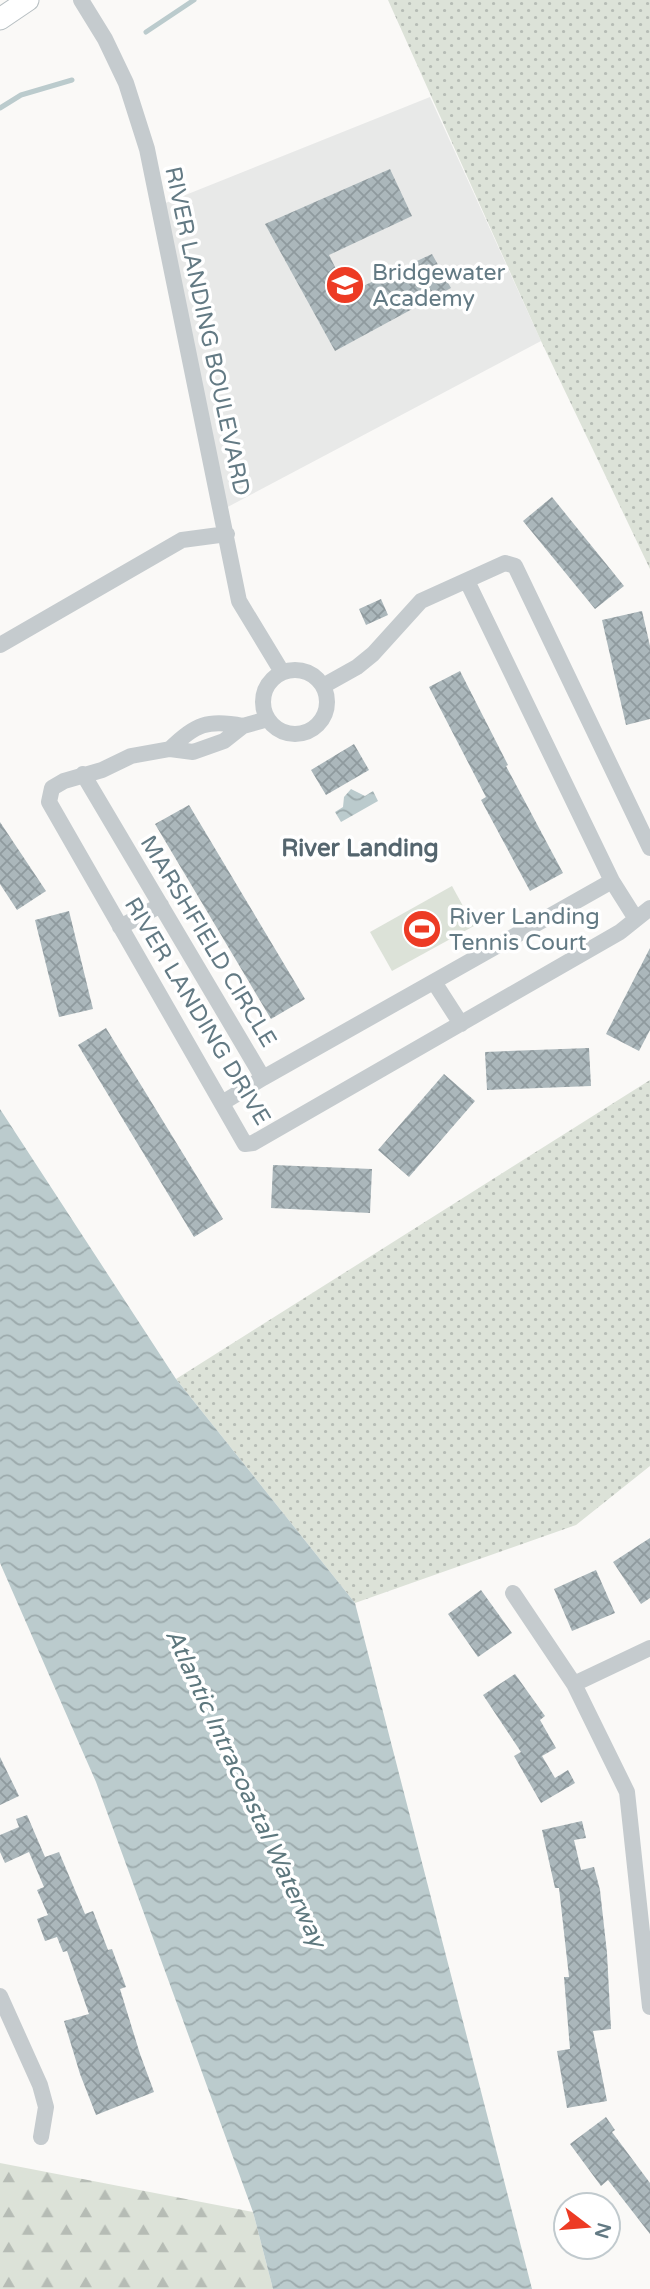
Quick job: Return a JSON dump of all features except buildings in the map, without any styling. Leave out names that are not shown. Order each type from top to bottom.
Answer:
[{"type":"street","points":[[0,19],[28,0]]},
{"type":"street","name":"RIVER LANDING BOULEVARD","points":[[81,0],[105,39],[126,83],[147,149],[239,601],[282,672]]},
{"type":"street","points":[[0,645],[182,540],[227,534]]},
{"type":"street","points":[[323,686],[357,667],[373,654],[421,601],[505,563],[515,566],[650,848]]},
{"type":"street","points":[[467,581],[612,881],[636,919]]},
{"type":"street","points":[[301,670],[309,673],[323,686],[326,695],[325,712],[321,720],[307,731],[282,731],[268,719],[264,710],[264,692],[274,677],[282,672],[301,670]]},
{"type":"street","name":"RIVER LANDING DRIVE","points":[[268,719],[243,726],[224,741],[193,752],[170,749],[131,756],[102,770],[64,780],[52,788],[50,802],[245,1144],[253,1143],[620,932],[650,908]]},
{"type":"street","name":"MARSHFIELD CIRCLE","points":[[83,774],[263,1078],[612,881]]},
{"type":"street","points":[[120,927],[161,905]]},
{"type":"street","points":[[434,982],[461,1024]]},
{"type":"street","points":[[222,1103],[263,1078]]},
{"type":"street","points":[[513,1593],[574,1684],[627,1792],[650,2007]]},
{"type":"street","points":[[574,1684],[650,1648]]},
{"type":"street","points":[[0,1996],[40,2085],[46,2107],[41,2137]]},
{"type":"shaded area","name":"Bridgewater Academy","points":[[430,97],[541,341],[222,510],[158,206]]},
{"type":"green space","points":[[388,0],[650,0],[650,569],[541,341]]},
{"type":"green space","name":"River Landing Tennis Court","points":[[452,886],[474,926],[392,971],[370,932]]},
{"type":"green space","points":[[650,1080],[650,1466],[576,1525],[355,1603],[176,1379]]},
{"type":"green space","points":[[0,2163],[253,2212],[273,2289],[0,2289]]},
{"type":"water","points":[[351,789],[365,796],[373,791],[378,801],[341,822],[335,812],[343,807],[344,797]]},
{"type":"water","name":"Atlantic Intracoastal Waterway","points":[[0,1109],[176,1379],[355,1603],[532,2289],[273,2289],[253,2212],[96,1782],[0,1563]]},
{"type":"waterway","points":[[146,32],[194,0]]},
{"type":"waterway","points":[[0,108],[21,95],[72,80]]},
{"type":"place","name":"Bridgewater Academy","points":[[345,285]]},
{"type":"place","name":"River Landing Tennis Court","points":[[422,929]]},
{"type":"district","name":"River Landing","points":[[360,848]]}]
